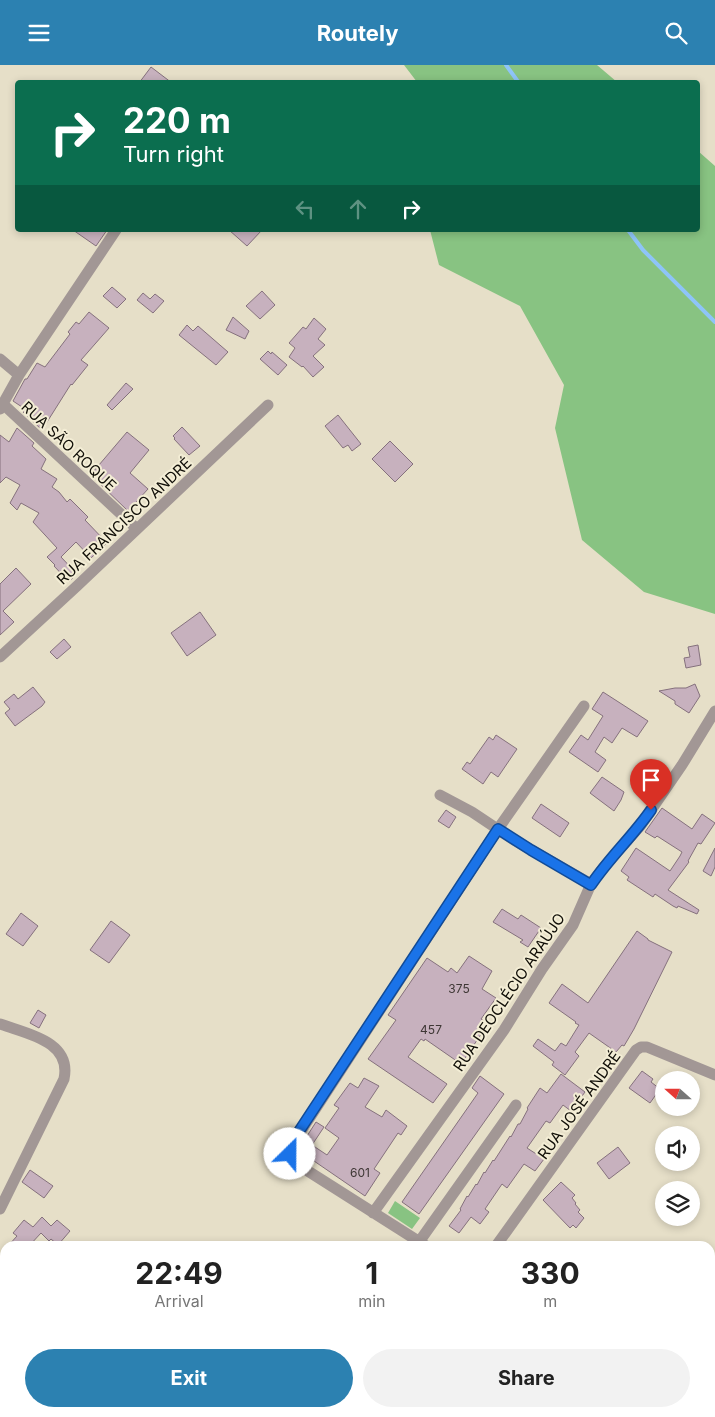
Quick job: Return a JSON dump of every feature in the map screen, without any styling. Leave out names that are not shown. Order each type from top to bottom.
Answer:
[{"type":"street","points":[[2,407],[19,375],[115,232]]},
{"type":"street","points":[[0,359],[19,375]]},
{"type":"street","name":"RUA FRANCISCO ANDRÉ","points":[[0,657],[268,405]]},
{"type":"street","name":"RUA SÃO ROQUE","points":[[2,407],[137,529]]},
{"type":"street","points":[[418,1241],[300,1166],[290,1154],[290,1148],[498,829],[584,706]]},
{"type":"street","name":"RUA DEOCLÉCIO ARAÚJO","points":[[373,1213],[504,1030],[542,969],[573,925],[591,885],[603,868],[641,825],[682,765],[715,711]]},
{"type":"street","points":[[440,795],[472,812],[531,850],[591,885]]},
{"type":"street","points":[[0,1024],[46,1041],[54,1046],[59,1052],[66,1069],[64,1079],[0,1209]]},
{"type":"street","name":"RUA JOSÉ ANDRÉ","points":[[500,1241],[636,1050],[641,1047],[647,1047],[715,1075]]},
{"type":"street","points":[[425,1241],[516,1105]]},
{"type":"green space","points":[[404,65],[597,65],[615,80],[415,80]]},
{"type":"green space","points":[[700,153],[715,166],[715,614],[644,592],[582,540],[555,428],[564,385],[520,306],[439,265],[431,232],[700,232]]},
{"type":"green space","points":[[395,1201],[420,1218],[412,1229],[388,1213]]},
{"type":"building","points":[[151,67],[168,80],[141,80]]},
{"type":"building","points":[[76,232],[106,232],[96,246]]},
{"type":"building","points":[[231,232],[260,232],[247,246]]},
{"type":"building","points":[[112,287],[126,299],[117,308],[103,296]]},
{"type":"building","points":[[262,291],[275,305],[260,319],[246,306]]},
{"type":"building","points":[[143,293],[150,299],[155,294],[164,301],[153,313],[137,300]]},
{"type":"building","points":[[89,312],[109,328],[81,360],[88,365],[71,384],[42,430],[23,412],[25,409],[13,401],[25,379],[27,379],[37,363],[45,367],[70,334],[68,332],[76,322],[79,324]]},
{"type":"building","points":[[233,317],[249,331],[245,339],[226,330]]},
{"type":"building","points":[[314,318],[326,329],[318,339],[325,345],[313,356],[324,367],[313,377],[303,366],[289,357],[295,348],[289,343],[303,327],[306,329]]},
{"type":"building","points":[[187,325],[193,331],[198,326],[228,352],[216,365],[179,335]]},
{"type":"building","points":[[268,351],[271,354],[272,352],[287,365],[278,375],[260,359]]},
{"type":"building","points":[[126,383],[133,389],[112,410],[107,405]]},
{"type":"building","points":[[338,415],[361,444],[352,451],[348,445],[343,448],[325,426]]},
{"type":"building","points":[[182,427],[200,446],[189,455],[173,436]]},
{"type":"building","points":[[17,428],[34,443],[32,446],[46,459],[41,469],[57,479],[52,487],[67,502],[70,499],[88,517],[85,520],[107,543],[91,558],[76,542],[61,557],[77,574],[69,582],[47,557],[57,548],[33,522],[39,513],[21,503],[17,510],[10,503],[20,485],[6,477],[0,483],[0,435],[9,442]]},
{"type":"building","points":[[127,432],[149,450],[130,473],[148,489],[128,511],[97,481],[100,478],[93,472]]},
{"type":"building","points":[[390,441],[413,464],[395,482],[372,459]]},
{"type":"building","points":[[16,568],[31,584],[3,611],[14,622],[0,635],[0,584]]},
{"type":"building","points":[[200,612],[216,635],[187,656],[171,633]]},
{"type":"building","points":[[64,639],[71,647],[57,659],[50,652]]},
{"type":"building","points":[[698,645],[701,665],[686,668],[684,658],[690,657],[688,647]]},
{"type":"building","points":[[695,684],[700,696],[689,713],[659,691],[686,688]]},
{"type":"building","points":[[33,687],[45,702],[15,726],[5,713],[10,709],[4,702],[14,694],[18,699]]},
{"type":"building","points":[[603,692],[648,721],[637,737],[622,728],[612,743],[604,737],[595,752],[606,760],[598,772],[569,752],[581,735],[588,740],[603,716],[592,709]]},
{"type":"building","points":[[496,735],[517,749],[498,777],[491,772],[483,784],[462,769],[467,762],[470,764],[489,737],[493,740]]},
{"type":"building","points":[[602,777],[624,792],[614,811],[590,793]]},
{"type":"building","points":[[541,804],[569,823],[560,837],[532,818]]},
{"type":"building","points":[[662,808],[692,829],[702,814],[715,823],[701,844],[698,843],[689,862],[668,890],[699,910],[697,914],[678,906],[677,908],[655,894],[653,897],[627,880],[629,877],[621,871],[636,848],[670,871],[680,856],[682,852],[657,836],[655,838],[645,832]]},
{"type":"building","points":[[446,810],[456,817],[449,828],[438,821]]},
{"type":"building","points":[[715,848],[715,867],[711,876],[703,871]]},
{"type":"building","points":[[502,909],[518,919],[521,915],[541,928],[528,947],[520,942],[523,940],[493,922]]},
{"type":"building","points":[[21,913],[38,926],[23,946],[6,934]]},
{"type":"building","points":[[111,921],[130,935],[109,963],[90,950]]},
{"type":"building","points":[[637,931],[648,940],[672,952],[634,1029],[624,1046],[622,1045],[616,1052],[589,1033],[575,1052],[579,1056],[565,1075],[552,1065],[554,1062],[533,1046],[538,1039],[555,1051],[561,1043],[566,1046],[579,1025],[549,1003],[562,984],[588,1003]]},
{"type":"building","points":[[469,956],[492,971],[482,989],[496,998],[481,1019],[488,1024],[461,1064],[425,1039],[424,1041],[421,1039],[408,1057],[447,1084],[433,1103],[368,1059],[396,1020],[388,1015],[427,958],[448,972],[451,968],[457,973]]},
{"type":"building","points":[[38,1010],[46,1015],[39,1028],[30,1023]]},
{"type":"building","points":[[642,1071],[653,1079],[651,1082],[655,1085],[655,1096],[650,1103],[629,1088]]},
{"type":"building","points":[[561,1074],[585,1092],[571,1111],[563,1105],[550,1123],[546,1121],[527,1148],[544,1159],[535,1171],[524,1164],[507,1188],[502,1184],[485,1209],[489,1212],[480,1224],[471,1217],[459,1233],[449,1226],[461,1210],[467,1196],[511,1137],[518,1124],[520,1124],[527,1108],[540,1088],[547,1093]]},
{"type":"building","points":[[480,1076],[504,1094],[419,1214],[402,1202],[478,1093],[472,1088]]},
{"type":"building","points":[[364,1078],[379,1086],[365,1107],[382,1117],[386,1110],[407,1126],[401,1135],[398,1133],[374,1169],[380,1173],[365,1196],[298,1150],[316,1122],[324,1127],[312,1145],[327,1155],[339,1138],[325,1128],[339,1108],[334,1105],[350,1083],[358,1088]]},
{"type":"building","points":[[618,1147],[630,1163],[609,1179],[597,1163]]},
{"type":"building","points":[[30,1170],[53,1186],[44,1198],[22,1182]]},
{"type":"building","points":[[561,1182],[575,1195],[572,1198],[580,1210],[578,1212],[584,1218],[576,1228],[573,1225],[570,1228],[543,1200]]},
{"type":"building","points":[[42,1217],[51,1226],[57,1220],[70,1231],[61,1241],[53,1241],[51,1239],[49,1241],[41,1233],[34,1241],[12,1241],[17,1236],[13,1233],[24,1220],[33,1227]]},
{"type":"waterway","points":[[506,65],[517,80]]},
{"type":"waterway","points":[[630,232],[643,250],[715,322]]},
{"type":"route","points":[[290,1154],[292,1142],[498,829],[591,885],[603,868],[641,825],[651,810]]}]
